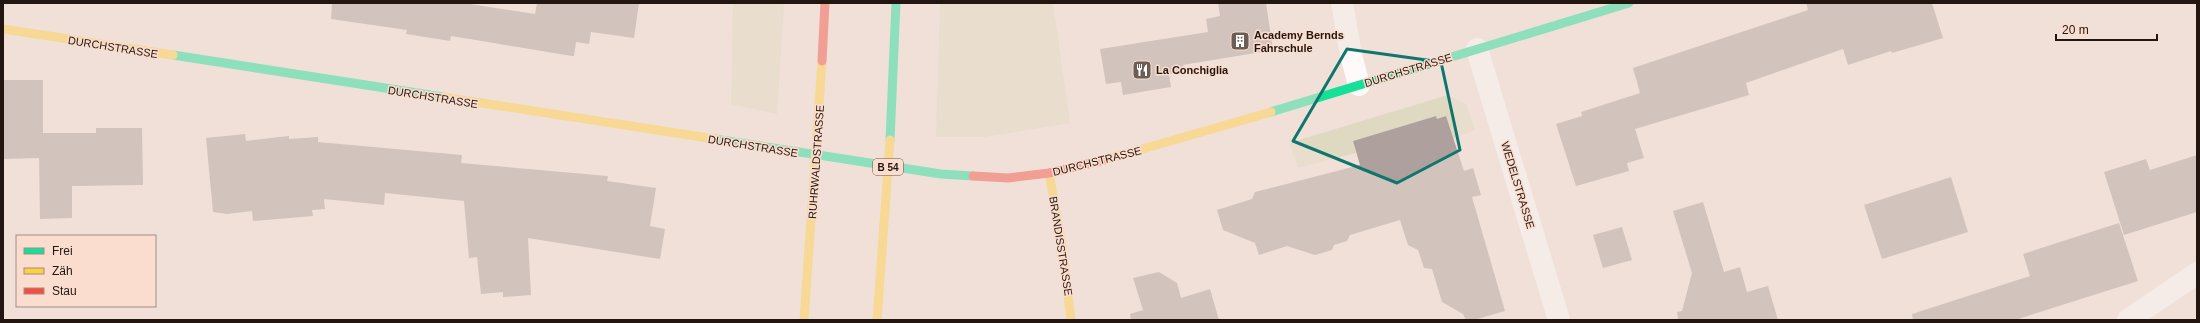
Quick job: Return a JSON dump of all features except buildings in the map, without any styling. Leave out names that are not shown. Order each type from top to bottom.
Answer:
[{"type":"main road","name":"RUHRWALDSTRASSE","points":[[804,320],[822,71],[825,3]]},
{"type":"main road","name":"B 54","points":[[876,320],[882,258],[894,76],[896,3]]},
{"type":"main road","name":"DURCHSTRASSE","points":[[3,29],[941,174],[1008,178],[1049,173],[1086,165],[1157,146],[1629,3]]},
{"type":"main road","name":"BRANDISSTRASSE","points":[[1049,173],[1062,246],[1071,320]]},
{"type":"street","points":[[1342,3],[1350,55],[1359,85]]},
{"type":"street","name":"WEDELSTRASSE","points":[[1477,49],[1559,320]]},
{"type":"street","points":[[2128,320],[2197,273]]},
{"type":"highlighted area","points":[[1347,49],[1441,62],[1460,150],[1397,183],[1293,141]]},
{"type":"shaded area","points":[[733,3],[784,3],[777,114],[731,104]]},
{"type":"shaded area","points":[[940,3],[1053,3],[1070,123],[984,137],[936,137]]},
{"type":"shaded area","points":[[1448,95],[1466,104],[1475,130],[1444,142],[1436,116],[1353,141],[1356,153],[1298,168],[1289,143]]},
{"type":"traffic: fast","points":[[890,140],[896,3]]},
{"type":"traffic: fast","points":[[1271,112],[1629,3]]},
{"type":"traffic: fast","points":[[173,55],[443,97]]},
{"type":"traffic: fast","points":[[715,139],[941,174],[973,176]]},
{"type":"traffic: slow","points":[[3,29],[173,55]]},
{"type":"traffic: slow","points":[[804,320],[822,61]]},
{"type":"traffic: slow","points":[[443,97],[715,139]]},
{"type":"traffic: slow","points":[[1104,160],[1271,112]]},
{"type":"traffic: slow","points":[[877,320],[890,140]]},
{"type":"traffic: slow","points":[[1049,173],[1062,246],[1071,320]]},
{"type":"traffic: jam","points":[[822,61],[825,3]]},
{"type":"traffic: jam","points":[[973,176],[1008,178],[1049,173],[1104,160]]},
{"type":"place","name":"Academy Bernds Fahrschule","points":[[1240,41]]},
{"type":"place","name":"La Conchiglia","points":[[1142,70]]}]
